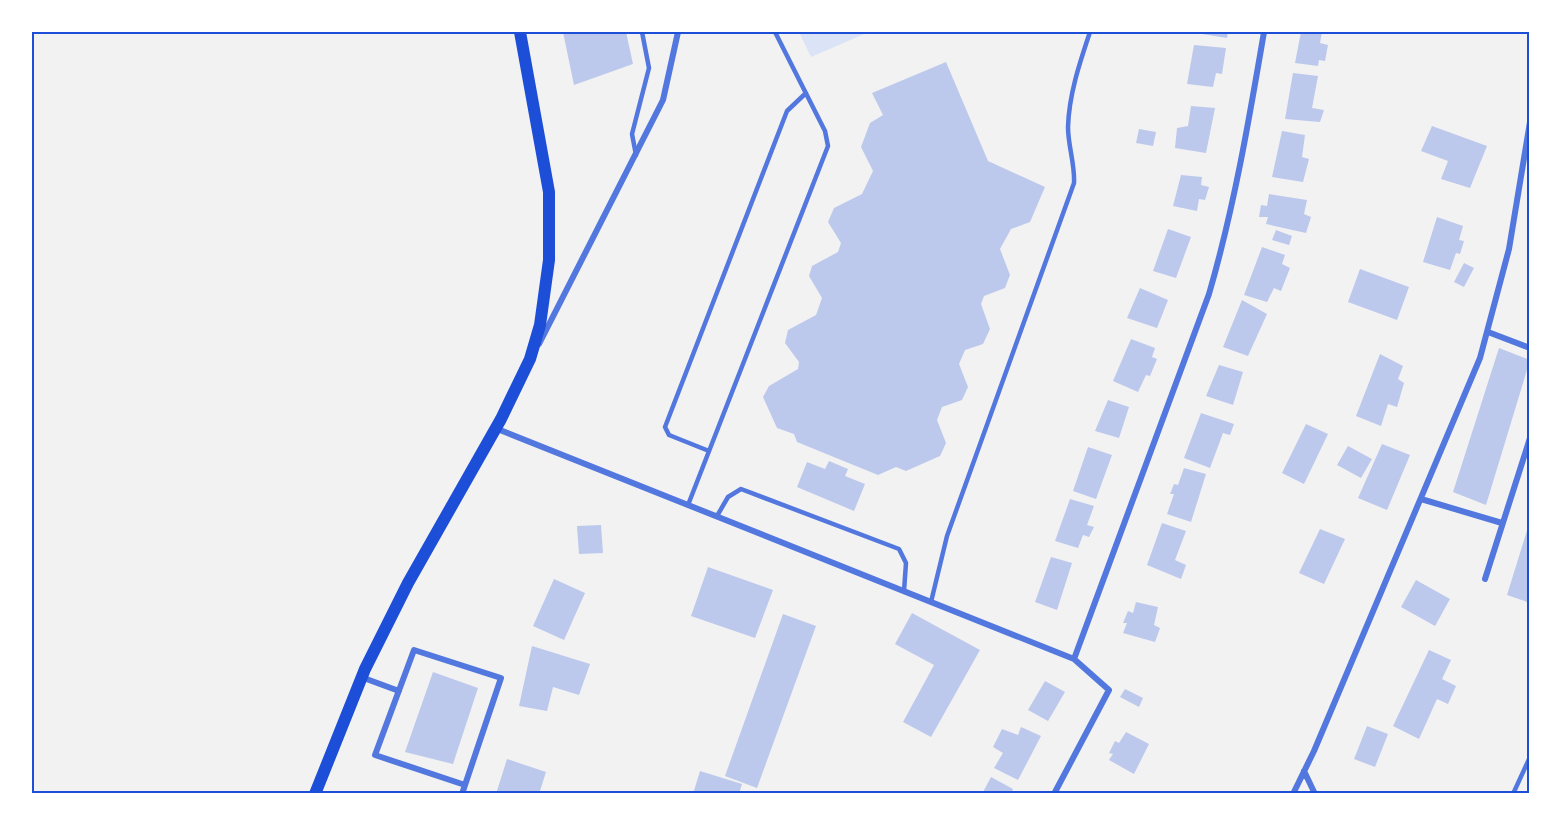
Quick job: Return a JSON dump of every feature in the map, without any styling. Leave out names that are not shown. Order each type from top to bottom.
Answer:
[{"type":"main road","points":[[315,794],[361,677],[408,582],[495,428],[530,359],[540,325],[549,260],[549,192],[520,32]]},
{"type":"street","points":[[530,359],[663,100],[678,32]]},
{"type":"street","points":[[1074,659],[1209,294],[1236,190],[1264,32]]},
{"type":"street","points":[[1293,794],[1480,358],[1509,249],[1530,122]]},
{"type":"street","points":[[1488,332],[1530,348]]},
{"type":"street","points":[[495,428],[1074,659],[1109,690],[1054,794]]},
{"type":"street","points":[[1485,579],[1530,438]]},
{"type":"street","points":[[1421,499],[1502,523]]},
{"type":"street","points":[[462,794],[501,678],[414,650],[375,755],[465,785]]},
{"type":"street","points":[[361,677],[399,691]]},
{"type":"street","points":[[1304,771],[1315,794]]},
{"type":"lane","points":[[636,155],[632,134],[649,68],[642,32]]},
{"type":"lane","points":[[688,505],[826,152],[828,138],[775,32]]},
{"type":"lane","points":[[931,602],[947,536],[1074,183],[1075,168],[1068,128],[1076,75],[1090,32]]},
{"type":"lane","points":[[709,451],[669,435],[665,427],[786,111],[806,93]]},
{"type":"lane","points":[[717,516],[728,497],[741,489],[899,549],[906,563],[904,591]]},
{"type":"lane","points":[[1513,794],[1530,757]]},
{"type":"shaded area","points":[[799,32],[869,32],[811,57]]},
{"type":"building","points":[[563,32],[626,32],[633,64],[574,85]]},
{"type":"building","points":[[1202,32],[1228,32],[1227,38],[1202,34]]},
{"type":"building","points":[[1301,32],[1322,32],[1320,43],[1328,45],[1325,61],[1319,60],[1318,66],[1295,63]]},
{"type":"building","points":[[1194,45],[1226,48],[1222,74],[1216,73],[1213,87],[1187,84]]},
{"type":"building","points":[[946,62],[988,161],[1045,187],[1030,222],[1011,229],[1000,249],[1010,275],[1005,288],[984,296],[981,304],[990,329],[983,344],[965,350],[959,364],[968,387],[962,400],[942,407],[937,420],[946,443],[940,456],[906,471],[896,467],[878,475],[797,442],[794,434],[777,428],[763,397],[769,386],[798,369],[799,362],[785,343],[788,330],[816,315],[822,298],[809,276],[812,266],[838,252],[841,243],[828,222],[834,208],[862,194],[873,171],[861,147],[870,123],[883,115],[872,93]]},
{"type":"building","points":[[1293,73],[1318,76],[1312,108],[1324,110],[1320,122],[1285,119]]},
{"type":"building","points":[[1191,106],[1215,108],[1206,153],[1175,148],[1177,128],[1188,126]]},
{"type":"building","points":[[1432,126],[1487,146],[1470,188],[1441,179],[1448,161],[1421,151]]},
{"type":"building","points":[[1139,129],[1156,132],[1153,146],[1136,143]]},
{"type":"building","points":[[1282,131],[1305,135],[1302,157],[1309,159],[1303,182],[1272,177]]},
{"type":"building","points":[[1181,175],[1202,177],[1201,185],[1209,187],[1205,200],[1199,199],[1197,211],[1173,206]]},
{"type":"building","points":[[1269,194],[1307,200],[1304,214],[1311,217],[1306,233],[1266,224],[1268,217],[1259,217],[1261,205],[1267,206]]},
{"type":"building","points":[[1437,217],[1463,226],[1459,240],[1464,241],[1460,254],[1456,253],[1450,270],[1423,262]]},
{"type":"building","points":[[1168,229],[1191,237],[1176,278],[1153,271]]},
{"type":"building","points":[[1276,230],[1292,236],[1289,245],[1272,240]]},
{"type":"building","points":[[1262,247],[1285,255],[1282,264],[1290,268],[1281,291],[1274,288],[1267,302],[1244,295]]},
{"type":"building","points":[[1464,263],[1474,268],[1464,287],[1454,282]]},
{"type":"building","points":[[1360,269],[1409,287],[1397,320],[1348,302]]},
{"type":"building","points":[[1140,288],[1168,300],[1157,328],[1127,318]]},
{"type":"building","points":[[1242,300],[1267,314],[1248,356],[1223,347]]},
{"type":"building","points":[[1131,339],[1155,348],[1152,357],[1157,359],[1150,376],[1146,375],[1138,392],[1113,381]]},
{"type":"building","points":[[1499,348],[1530,360],[1486,505],[1453,492]]},
{"type":"building","points":[[1380,354],[1403,366],[1398,379],[1404,383],[1397,407],[1388,404],[1381,426],[1356,416]]},
{"type":"building","points":[[1219,365],[1243,372],[1233,405],[1206,396]]},
{"type":"building","points":[[1108,400],[1129,407],[1119,438],[1095,431]]},
{"type":"building","points":[[1201,413],[1234,424],[1230,435],[1223,433],[1210,468],[1184,458]]},
{"type":"building","points":[[1306,424],[1328,434],[1304,484],[1282,473]]},
{"type":"building","points":[[1382,444],[1410,455],[1387,510],[1358,498]]},
{"type":"building","points":[[1348,446],[1372,459],[1361,478],[1337,465]]},
{"type":"building","points":[[1088,447],[1112,455],[1096,499],[1073,491]]},
{"type":"building","points":[[829,461],[848,469],[845,476],[865,484],[854,511],[797,487],[807,462],[825,469]]},
{"type":"building","points":[[1184,468],[1206,474],[1191,522],[1167,514],[1174,494],[1170,494],[1174,484],[1178,485]]},
{"type":"building","points":[[1070,499],[1094,506],[1087,525],[1094,527],[1089,537],[1083,535],[1078,548],[1055,541]]},
{"type":"building","points":[[1162,523],[1186,531],[1175,560],[1186,565],[1181,579],[1147,565]]},
{"type":"building","points":[[1530,524],[1530,603],[1507,595]]},
{"type":"building","points":[[601,525],[603,553],[579,554],[577,526]]},
{"type":"building","points":[[1320,529],[1345,539],[1324,584],[1299,573]]},
{"type":"building","points":[[1051,557],[1072,563],[1057,610],[1035,602]]},
{"type":"building","points":[[708,567],[773,590],[755,638],[691,616]]},
{"type":"building","points":[[554,579],[585,593],[564,640],[533,626]]},
{"type":"building","points":[[1416,580],[1450,599],[1435,626],[1401,607]]},
{"type":"building","points":[[1136,602],[1158,607],[1154,625],[1160,628],[1155,642],[1123,633],[1127,623],[1123,623],[1128,611],[1133,613]]},
{"type":"building","points":[[912,613],[980,650],[931,737],[903,722],[934,665],[895,644]]},
{"type":"building","points":[[783,614],[816,626],[757,788],[725,776]]},
{"type":"building","points":[[532,646],[590,664],[579,695],[553,687],[547,711],[519,706]]},
{"type":"building","points":[[1429,650],[1451,660],[1442,679],[1456,686],[1448,704],[1437,699],[1419,739],[1393,726]]},
{"type":"building","points":[[433,672],[478,688],[453,764],[405,752]]},
{"type":"building","points":[[1045,681],[1065,692],[1048,721],[1028,710]]},
{"type":"building","points":[[1125,689],[1143,698],[1139,707],[1120,697]]},
{"type":"building","points":[[1367,726],[1388,734],[1375,767],[1354,759]]},
{"type":"building","points":[[1021,727],[1041,736],[1018,780],[994,768],[1003,753],[993,747],[1002,729],[1018,735]]},
{"type":"building","points":[[1126,732],[1149,744],[1134,774],[1109,760],[1113,754],[1109,753],[1115,741],[1119,743]]},
{"type":"building","points":[[507,759],[546,772],[539,794],[496,794]]},
{"type":"building","points":[[700,771],[742,784],[739,794],[693,794]]},
{"type":"building","points":[[991,777],[1013,789],[1011,794],[982,794]]}]
